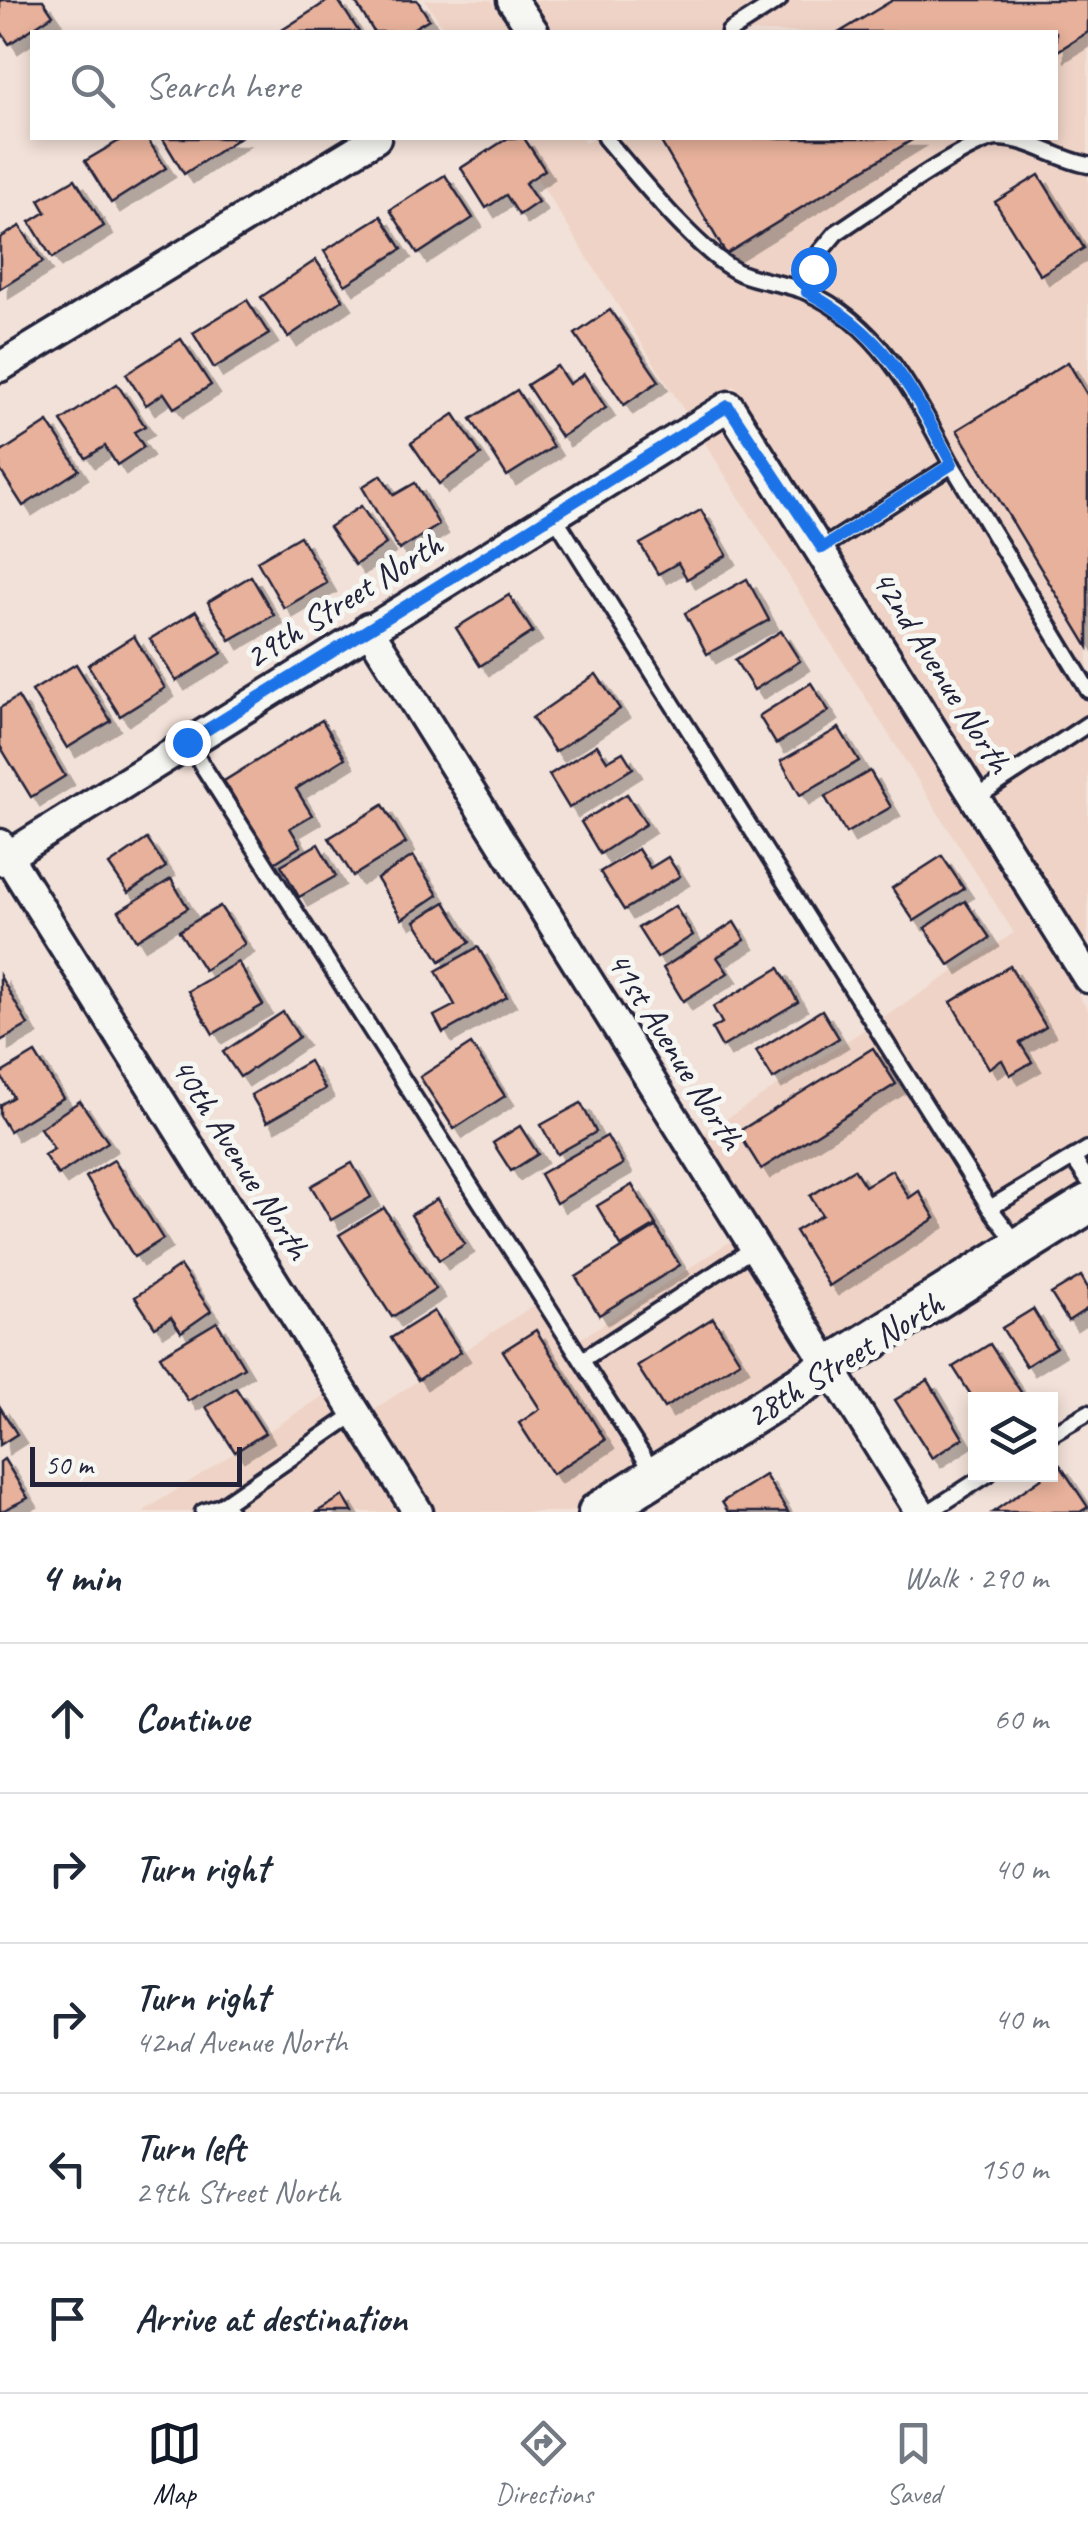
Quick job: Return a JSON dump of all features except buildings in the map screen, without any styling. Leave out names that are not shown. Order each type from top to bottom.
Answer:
[{"type":"street","points":[[512,0],[533,30]]},
{"type":"street","points":[[0,368],[373,140]]},
{"type":"street","name":"29th Street North","points":[[3,854],[728,406]]},
{"type":"street","name":"42nd Avenue North","points":[[728,406],[822,548],[1088,978]]},
{"type":"street","name":"41st Avenue North","points":[[368,628],[920,1512]]},
{"type":"street","name":"40th Avenue North","points":[[3,854],[418,1512]]},
{"type":"street","name":"28th Street North","points":[[598,1512],[1088,1204]]},
{"type":"lane","points":[[732,30],[780,0]]},
{"type":"lane","points":[[607,140],[680,223],[738,272],[807,292],[848,314],[902,372],[952,464],[1088,690]]},
{"type":"lane","points":[[807,292],[820,252],[836,234],[991,140]]},
{"type":"lane","points":[[1010,140],[1035,143],[1065,160],[1088,165]]},
{"type":"lane","points":[[822,548],[952,464]]},
{"type":"lane","points":[[553,514],[990,1208],[1020,1248]]},
{"type":"lane","points":[[976,798],[1088,724]]},
{"type":"lane","points":[[187,742],[656,1476]]},
{"type":"lane","points":[[990,1208],[1088,1148]]},
{"type":"lane","points":[[1073,1158],[1088,1180]]},
{"type":"lane","points":[[582,1360],[754,1248]]},
{"type":"lane","points":[[203,1512],[226,1509],[356,1413]]},
{"type":"lane","points":[[1058,1430],[1088,1413]]},
{"type":"lane","points":[[929,1512],[976,1482]]},
{"type":"shaded area","points":[[425,0],[491,0],[512,30],[445,30]]},
{"type":"shaded area","points":[[531,0],[1088,0],[1088,947],[735,386],[687,415],[513,140],[1058,140],[1058,30],[551,30]]},
{"type":"shaded area","points":[[723,427],[1088,1010],[1088,1187],[836,1347],[703,1134],[1014,933],[703,440]]},
{"type":"shaded area","points":[[731,1241],[808,1364],[570,1512],[437,1512],[373,1410],[542,1300],[571,1345]]},
{"type":"shaded area","points":[[325,1395],[398,1512],[142,1512]]},
{"type":"route","points":[[187,742],[728,406],[822,548],[952,464],[902,372],[848,314],[807,292],[813,269]]}]
